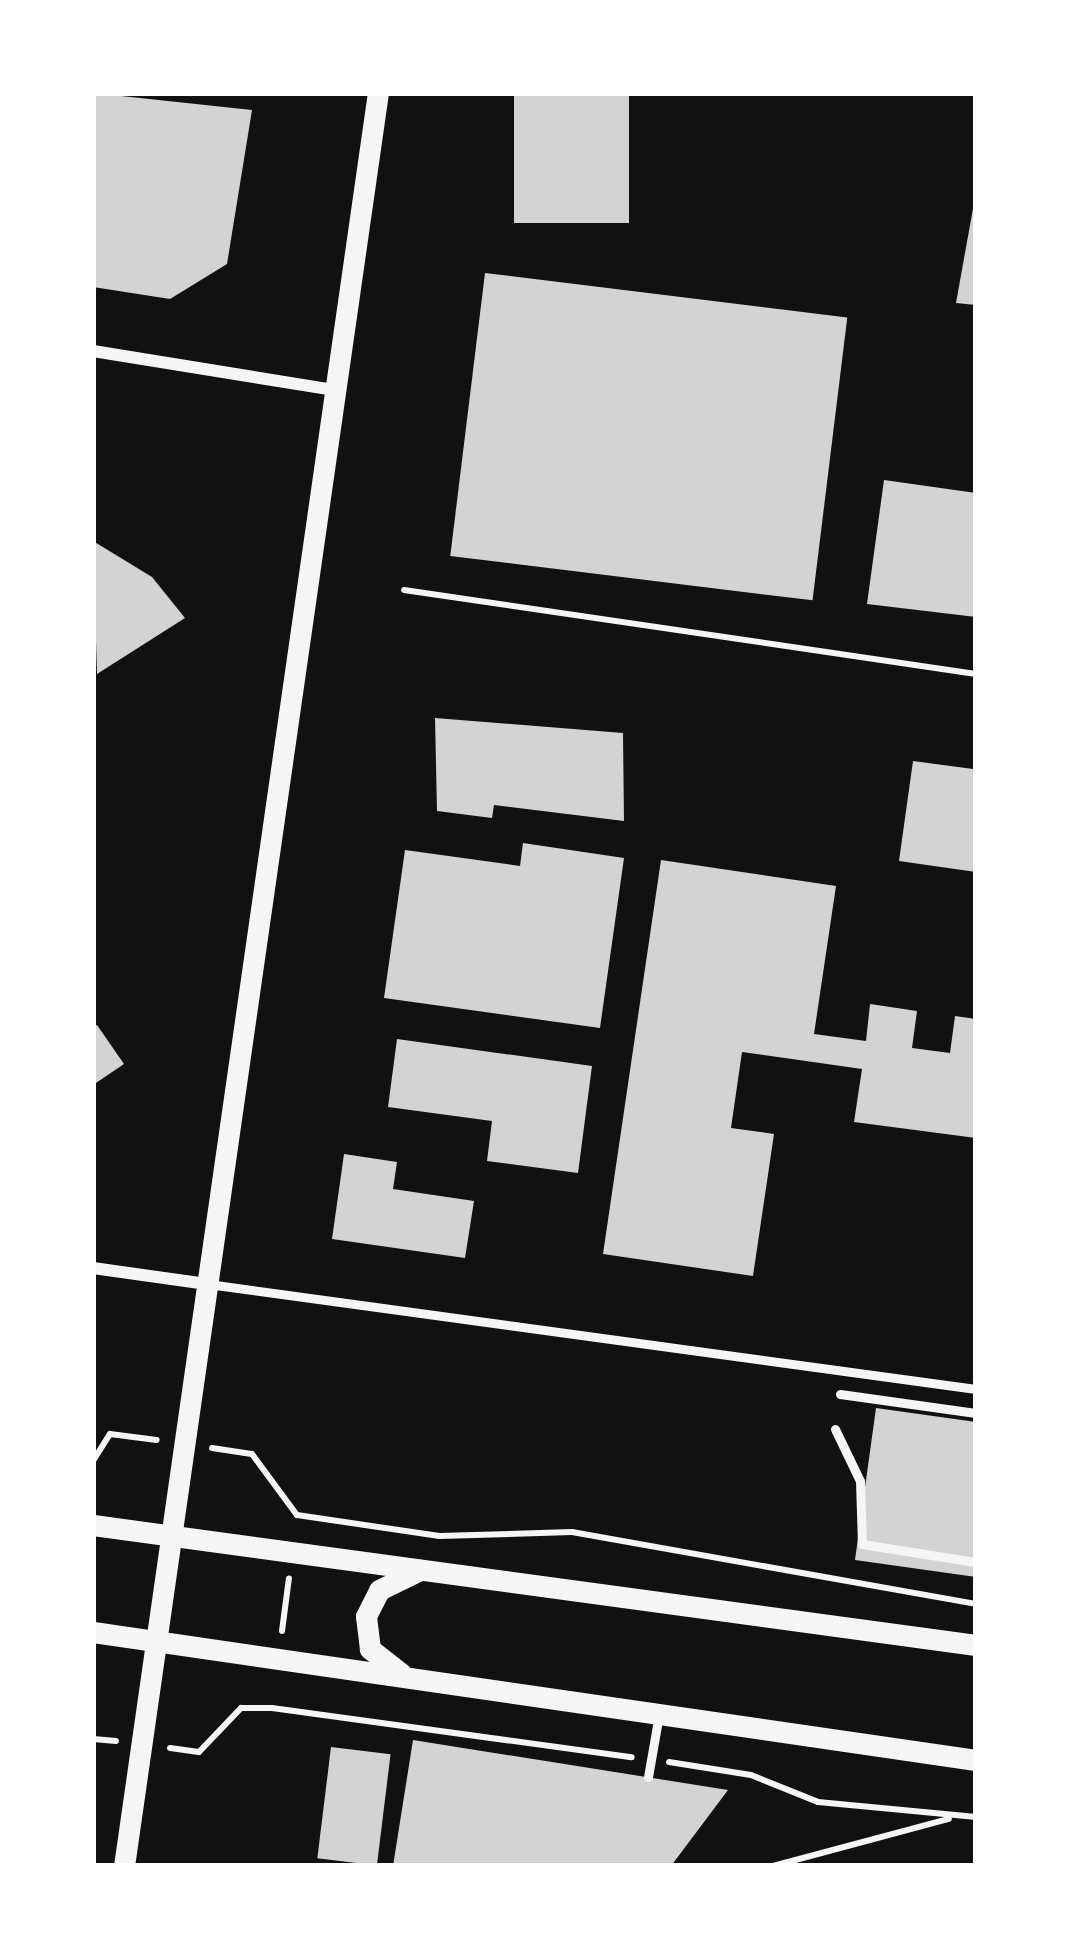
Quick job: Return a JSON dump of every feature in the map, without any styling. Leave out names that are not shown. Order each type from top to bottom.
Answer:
[{"type":"street","points":[[124,1866],[378,93]]},
{"type":"street","points":[[93,351],[335,390]]},
{"type":"street","points":[[93,1268],[207,1284]]},
{"type":"street","points":[[93,1525],[976,1645]]},
{"type":"street","points":[[407,1678],[370,1649],[366,1616],[379,1590],[420,1570]]},
{"type":"street","points":[[93,1632],[976,1760]]},
{"type":"lane","points":[[207,1284],[976,1389]]},
{"type":"lane","points":[[840,1394],[976,1413]]},
{"type":"lane","points":[[835,1429],[860,1481],[862,1544],[976,1562]]},
{"type":"lane","points":[[648,1777],[659,1714]]},
{"type":"path","points":[[404,590],[976,674]]},
{"type":"path","points":[[93,1461],[110,1434]]},
{"type":"path","points":[[252,1454],[297,1515],[272,1708]]},
{"type":"path","points":[[297,1515],[439,1536],[572,1532],[976,1604]]},
{"type":"path","points":[[200,1752],[241,1708],[272,1708],[752,1775],[818,1802],[976,1817]]},
{"type":"path","points":[[773,1866],[956,1818]]},
{"type":"building","points":[[93,93],[252,110],[227,264],[170,299],[93,287]]},
{"type":"building","points":[[514,93],[629,93],[629,223],[514,223]]},
{"type":"building","points":[[976,203],[976,305],[956,303]]},
{"type":"building","points":[[485,273],[847,317],[813,600],[450,556]]},
{"type":"building","points":[[884,480],[976,493],[976,617],[867,604]]},
{"type":"building","points":[[93,541],[152,577],[185,618],[97,674]]},
{"type":"building","points":[[435,718],[623,733],[624,821],[494,805],[492,818],[437,811]]},
{"type":"building","points":[[913,761],[973,769],[976,872],[899,861]]},
{"type":"building","points":[[523,843],[624,858],[600,1028],[384,998],[405,850],[520,866]]},
{"type":"building","points":[[661,860],[836,886],[814,1034],[866,1041],[870,1004],[917,1011],[912,1048],[950,1053],[955,1016],[976,1019],[976,1138],[854,1122],[862,1069],[742,1052],[731,1128],[774,1134],[753,1276],[603,1254]]},
{"type":"building","points":[[97,1025],[124,1064],[93,1085],[93,1027]]},
{"type":"building","points":[[397,1039],[592,1066],[578,1173],[487,1161],[492,1121],[388,1107]]},
{"type":"building","points":[[344,1154],[397,1162],[393,1189],[474,1201],[465,1258],[332,1239]]},
{"type":"building","points":[[876,1408],[976,1422],[976,1577],[855,1560]]},
{"type":"building","points":[[413,1740],[728,1790],[671,1866],[393,1866]]},
{"type":"building","points":[[331,1747],[391,1754],[377,1865],[317,1858]]}]
